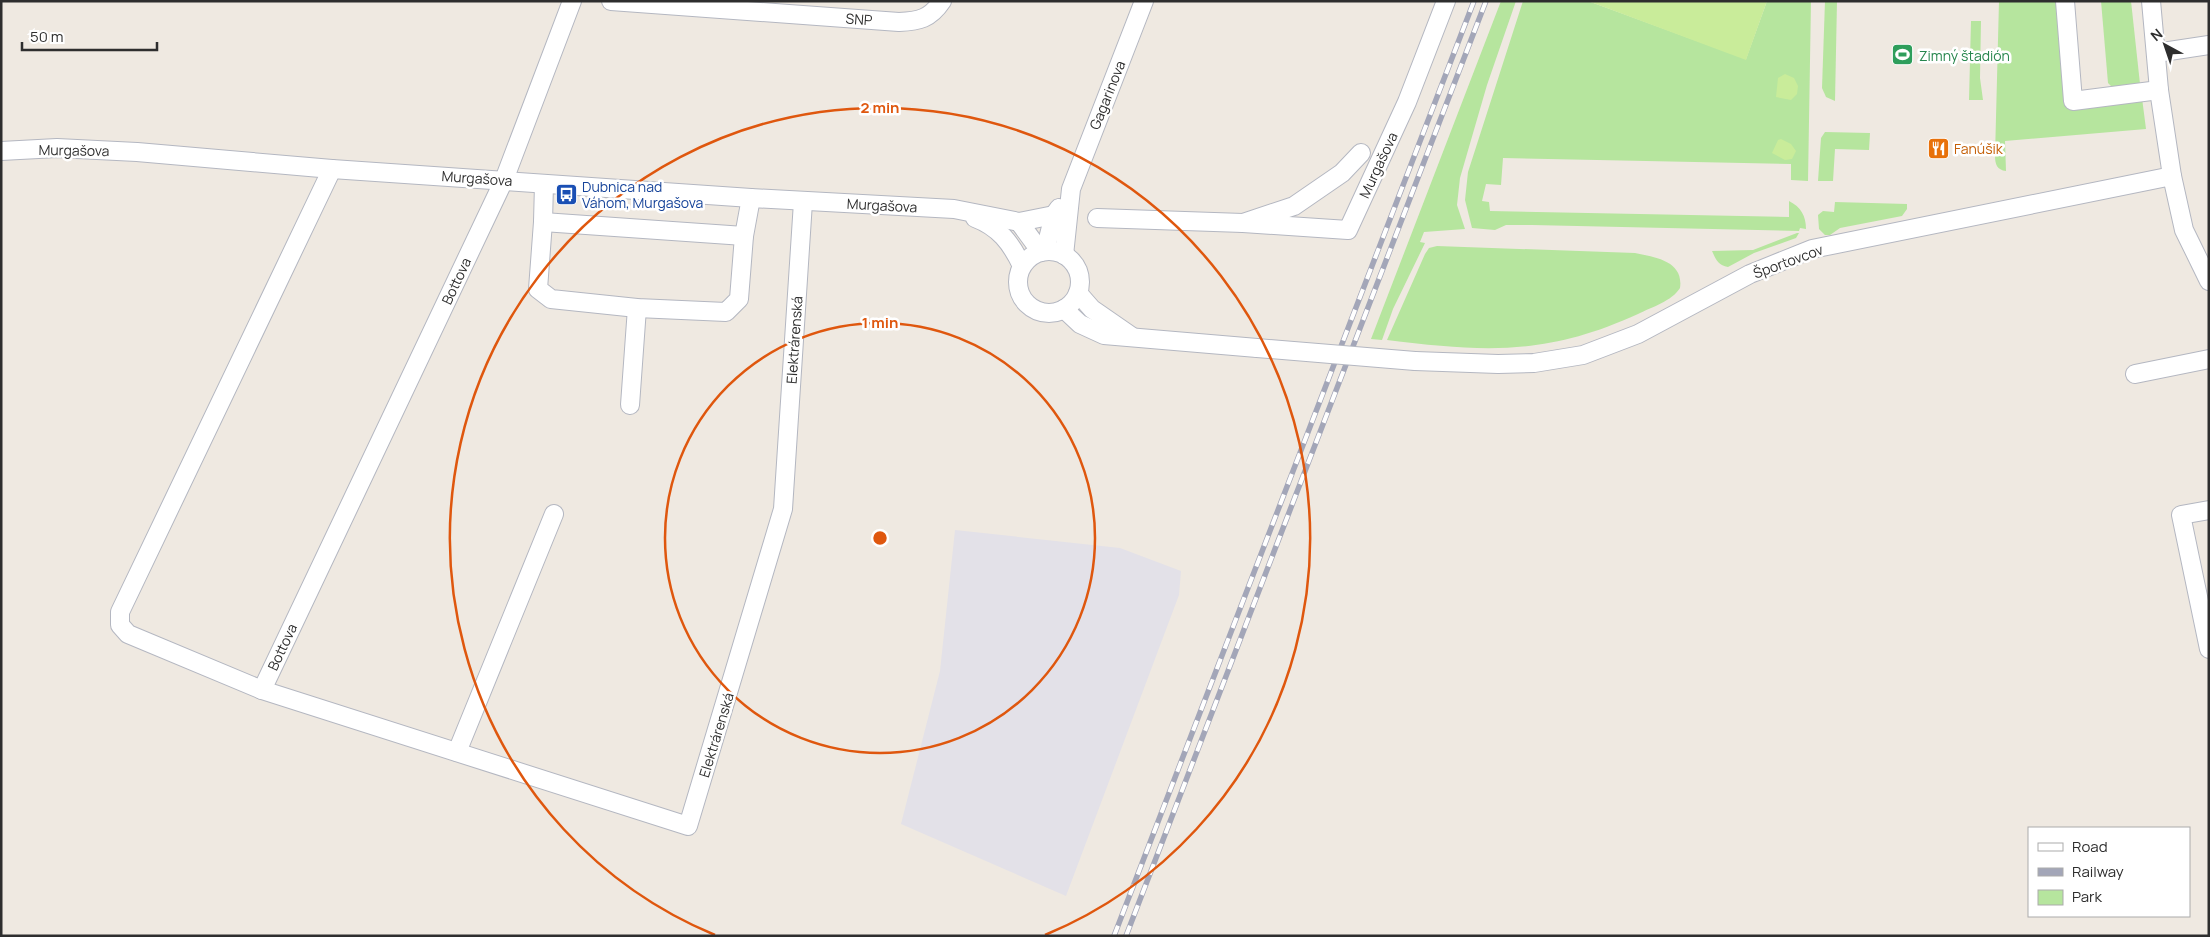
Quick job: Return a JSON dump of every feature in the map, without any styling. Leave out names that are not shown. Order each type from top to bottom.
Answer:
[{"type":"street","name":"Bottova","points":[[262,690],[504,180],[572,1]]},
{"type":"street","name":"SNP","points":[[611,1],[770,7],[899,22],[921,20],[937,8],[942,1]]},
{"type":"street","name":"Gagarinova","points":[[1043,251],[1054,216],[1071,189],[1144,1]]},
{"type":"street","name":"Murgašova","points":[[1097,218],[1348,230],[1407,102],[1446,1]]},
{"type":"street","points":[[2065,1],[2073,101],[2159,90]]},
{"type":"street","points":[[2151,1],[2159,90],[2172,176],[2184,230],[2209,281]]},
{"type":"street","points":[[2156,53],[2209,45]]},
{"type":"street","name":"Murgašova","points":[[1,151],[49,148],[88,149],[332,169],[803,202],[954,209],[1019,222],[1054,216]]},
{"type":"street","name":"Murgašova","points":[[1243,224],[1294,206],[1342,173],[1361,153]]},
{"type":"street","points":[[262,690],[128,634],[120,624],[120,612],[332,169]]},
{"type":"street","name":"Športovcov","points":[[1064,309],[1080,324],[1104,335],[1415,361],[1498,364],[1534,363],[1583,355],[1638,334],[1750,274],[1812,249],[2172,176]]},
{"type":"street","points":[[544,184],[544,222],[538,289],[551,299],[637,308],[726,312],[739,299],[744,236],[751,198]]},
{"type":"street","name":"Gagarinova","points":[[1064,255],[1071,189]]},
{"type":"street","name":"Elektrárenská","points":[[262,690],[688,826],[783,509],[803,202]]},
{"type":"street","name":"Murgašova","points":[[954,209],[989,223],[1012,246],[1022,266]]},
{"type":"street","points":[[544,222],[744,236]]},
{"type":"street","points":[[1019,222],[1043,251]]},
{"type":"street","points":[[1043,251],[1064,255],[1076,267],[1080,276],[1078,293],[1073,302],[1064,309],[1044,313],[1028,306],[1019,292],[1018,283],[1022,266],[1028,259],[1043,251]]},
{"type":"street","points":[[1078,293],[1092,309],[1133,338]]},
{"type":"street","points":[[630,405],[637,308]]},
{"type":"street","points":[[2135,374],[2209,359]]},
{"type":"street","points":[[2209,510],[2181,515],[2209,649]]},
{"type":"street","points":[[457,752],[554,514]]},
{"type":"shaded area","points":[[955,530],[1120,548],[1181,571],[1179,595],[1066,896],[901,824],[940,671]]},
{"type":"green space","points":[[1501,1],[1516,1],[1487,85],[1460,178],[1457,205],[1465,229],[1424,232],[1420,242],[1425,243],[1393,309],[1382,340],[1371,339]]},
{"type":"green space","points":[[1523,1],[1588,1],[1746,59],[1767,1],[1811,1],[1808,181],[1791,180],[1791,164],[1503,158],[1501,185],[1486,184],[1482,201],[1489,202],[1490,211],[1789,217],[1789,201],[1802,212],[1806,229],[1800,228],[1799,231],[1532,225],[1506,225],[1495,230],[1472,228],[1465,200],[1468,172]]},
{"type":"green space","points":[[1588,1],[1767,1],[1746,60]]},
{"type":"green space","points":[[1825,1],[1837,1],[1835,101],[1826,97],[1822,88]]},
{"type":"green space","points":[[1999,1],[2056,1],[2065,97],[2142,98],[2146,129],[2005,141],[2006,171],[1999,168],[1996,164],[1995,156]]},
{"type":"green space","points":[[2101,1],[2131,1],[2140,84],[2113,88],[2108,83]]},
{"type":"green space","points":[[1971,21],[1981,21],[1980,78],[1983,100],[1969,100]]},
{"type":"green space","points":[[1785,74],[1794,78],[1798,86],[1797,94],[1791,100],[1776,97],[1778,78]]},
{"type":"green space","points":[[1825,132],[1870,133],[1869,150],[1835,149],[1833,181],[1818,181],[1821,138]]},
{"type":"green space","points":[[1781,139],[1791,144],[1796,151],[1792,159],[1785,160],[1772,153],[1778,140]]},
{"type":"green space","points":[[1835,202],[1907,204],[1907,209],[1902,216],[1840,228],[1830,235],[1825,235],[1819,229],[1818,215],[1823,211],[1834,212]]},
{"type":"green space","points":[[1799,233],[1796,238],[1754,253],[1728,267],[1718,262],[1712,251],[1753,250]]},
{"type":"green space","points":[[1437,246],[1635,253],[1651,256],[1673,266],[1680,279],[1680,288],[1672,297],[1661,303],[1605,328],[1544,344],[1485,348],[1387,340],[1425,254],[1429,248]]},
{"type":"railway","points":[[1114,936],[1474,1]]},
{"type":"railway","points":[[1126,936],[1486,1]]},
{"type":"place","name":"Zimný štadión","points":[[1903,55]]},
{"type":"place","name":"Fanúšik","points":[[1938,148]]},
{"type":"place","name":"Dubnica nad Váhom, Murgašova","points":[[566,194]]}]
